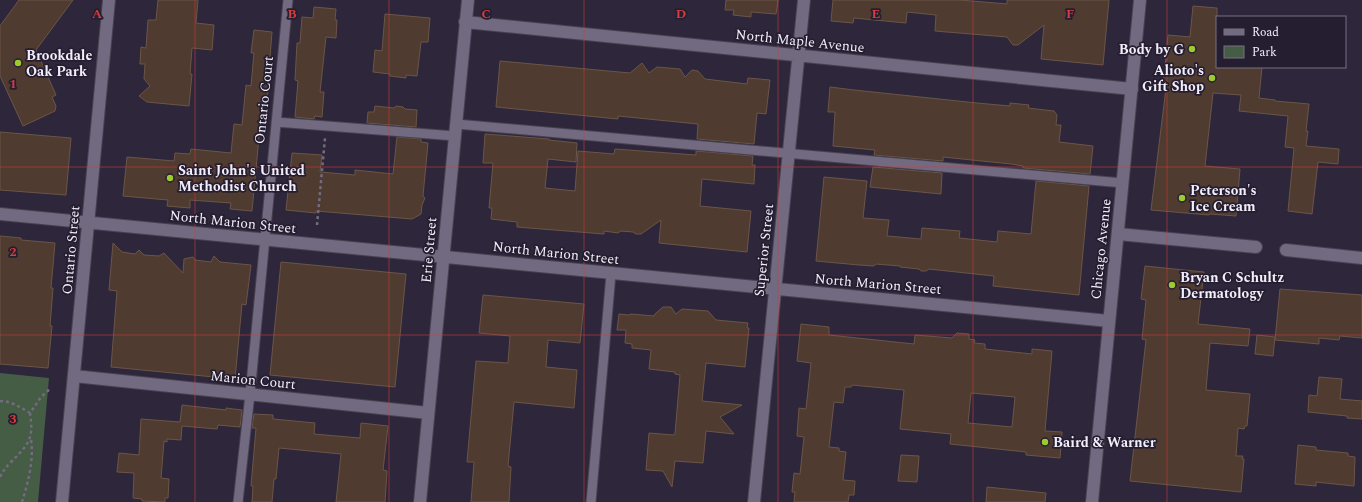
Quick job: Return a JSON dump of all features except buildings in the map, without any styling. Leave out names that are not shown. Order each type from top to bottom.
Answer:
[{"type":"street","name":"Ontario Street","points":[[62,502],[109,0]]},
{"type":"street","name":"Erie Street","points":[[420,502],[468,0]]},
{"type":"street","name":"Superior Street","points":[[754,502],[804,0]]},
{"type":"street","name":"Chicago Avenue","points":[[1092,502],[1140,0]]},
{"type":"street","name":"North Maple Avenue","points":[[465,22],[1132,89]]},
{"type":"street","name":"North Marion Street","points":[[0,214],[775,290],[1109,321]]},
{"type":"street","points":[[1118,234],[1256,247]]},
{"type":"street","points":[[1286,250],[1362,258]]},
{"type":"street","name":"Marion Court","points":[[74,376],[428,413]]},
{"type":"lane","name":"Ontario Court","points":[[238,502],[250,394],[288,0]]},
{"type":"lane","points":[[276,122],[455,136]]},
{"type":"lane","points":[[456,124],[1123,183]]},
{"type":"lane","points":[[591,502],[611,274]]},
{"type":"path","points":[[317,225],[326,126]]},
{"type":"path","points":[[0,477],[2,471],[25,448],[30,439],[32,425],[30,413],[41,397],[51,388]]},
{"type":"path","points":[[0,401],[16,404],[30,413]]},
{"type":"path","points":[[22,502],[29,473],[32,445],[30,439]]},
{"type":"green space","points":[[0,373],[49,378],[38,502],[0,502]]},
{"type":"place","name":"Body by G","points":[[1192,49]]},
{"type":"place","name":"Brookdale Oak Park","points":[[18,63]]},
{"type":"place","name":"Alioto's Gift Shop","points":[[1212,78]]},
{"type":"place","name":"Saint John's United Methodist Church","points":[[170,178]]},
{"type":"place","name":"Peterson's Ice Cream","points":[[1182,198]]},
{"type":"place","name":"Bryan C Schultz Dermatology","points":[[1172,285]]},
{"type":"place","name":"Baird & Warner","points":[[1045,442]]}]
